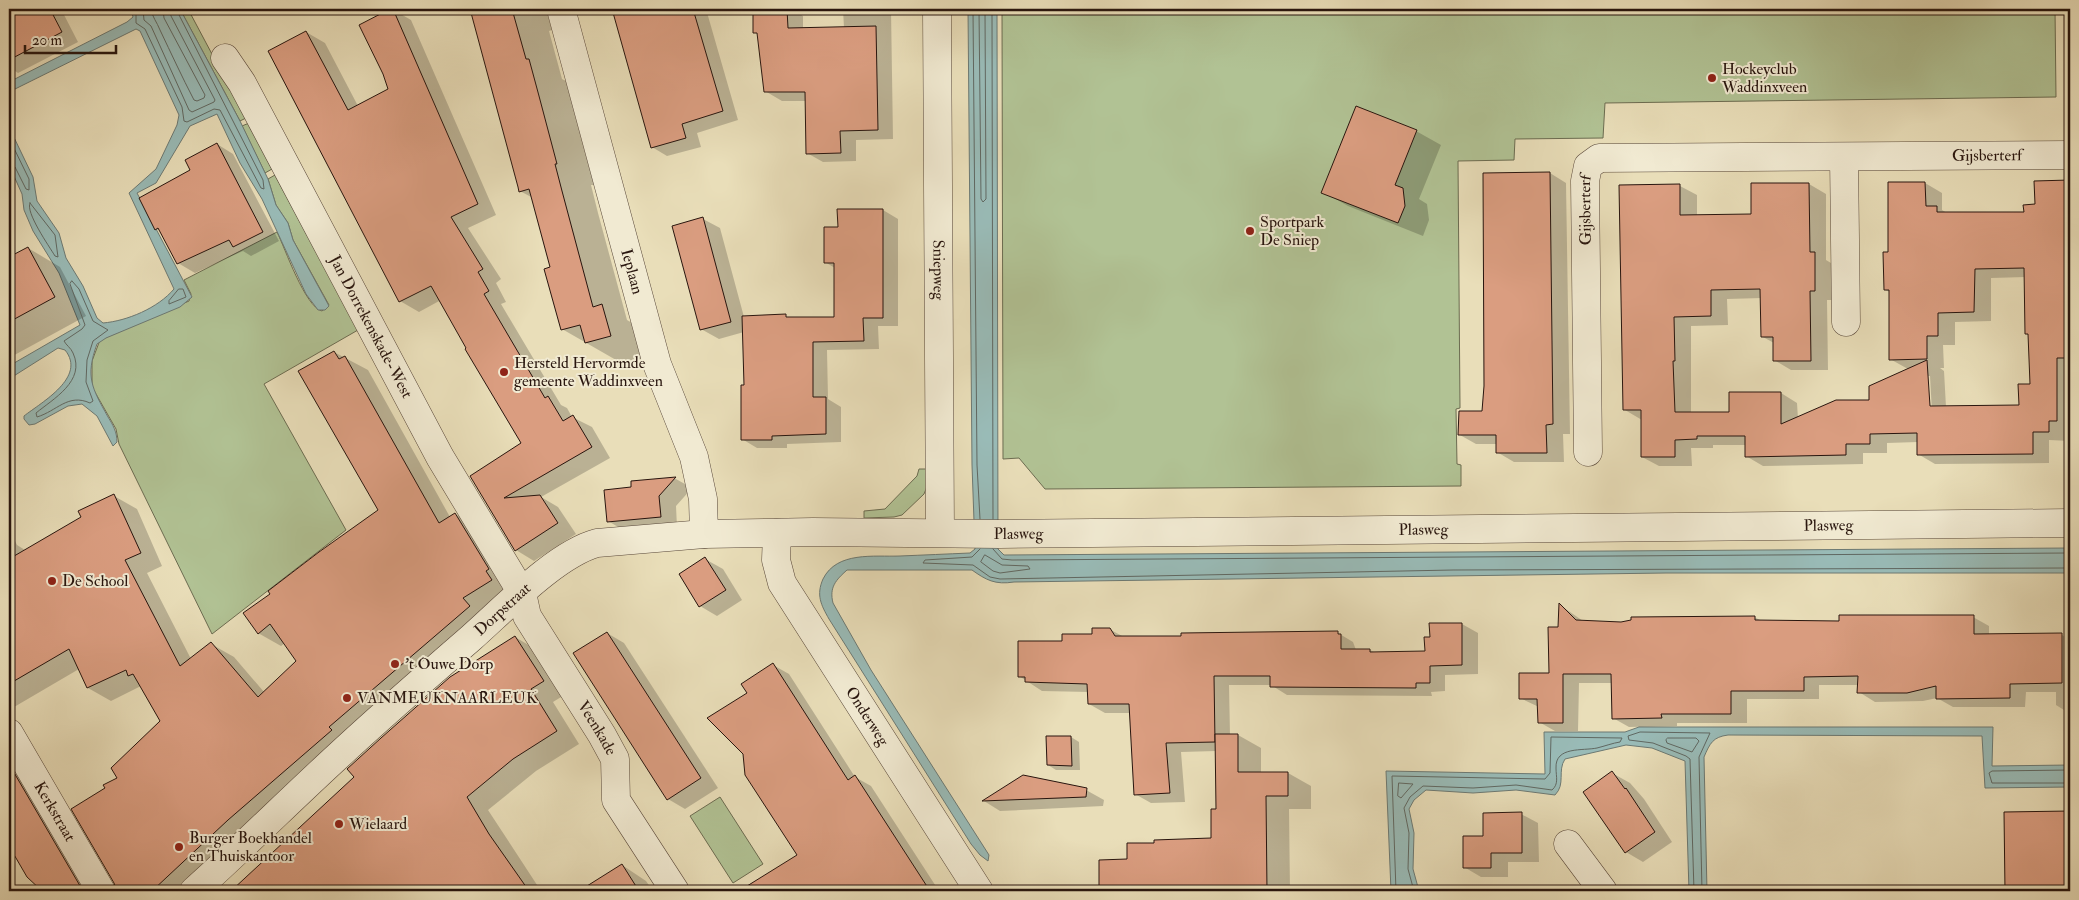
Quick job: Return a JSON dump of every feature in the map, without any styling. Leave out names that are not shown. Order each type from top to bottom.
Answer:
[{"type":"street","name":"Ieplaan","points":[[561,9],[657,364],[694,457],[703,499],[704,534]]},
{"type":"street","name":"Sniepweg","points":[[937,9],[940,532]]},
{"type":"street","name":"Jan Dorrekenskade-West","points":[[225,58],[242,83],[440,457],[522,593]]},
{"type":"street","name":"Gijsberterf","points":[[1588,452],[1585,181],[1588,166],[1599,158],[2070,155]]},
{"type":"street","points":[[1844,157],[1846,322]]},
{"type":"street","name":"Plasweg","points":[[777,533],[987,533],[2070,523]]},
{"type":"street","name":"Dorpstraat","points":[[194,891],[270,823],[337,757],[522,593],[583,547],[597,543],[704,534],[777,533]]},
{"type":"street","name":"Onderweg","points":[[777,533],[776,560],[782,583],[979,891]]},
{"type":"street","name":"Veenkade","points":[[522,593],[527,616],[602,735],[614,759],[616,800],[675,891]]},
{"type":"street","name":"Kerkstraat","points":[[9,733],[101,891]]},
{"type":"street","points":[[1568,844],[1603,891]]},
{"type":"green space","points":[[180,9],[188,9],[246,118],[240,121]]},
{"type":"green space","name":"Sportpark De Sniep","points":[[1002,9],[2055,9],[2056,97],[1605,103],[1603,138],[1515,139],[1514,160],[1458,161],[1460,408],[1456,409],[1457,464],[1461,465],[1461,486],[1045,489],[1019,458],[1003,459]]},
{"type":"green space","points":[[249,123],[272,169],[265,173],[242,126]]},
{"type":"green space","points":[[275,175],[358,330],[264,384],[346,530],[212,634],[119,444],[116,429],[92,387],[92,361],[100,340],[189,301],[191,294],[184,280],[277,232],[296,276],[309,299],[322,311],[329,305],[293,240],[288,223],[276,205],[268,179]]},
{"type":"green space","points":[[919,469],[928,469],[928,484],[924,494],[902,515],[864,518],[864,511],[885,509],[917,476]]},
{"type":"green space","points":[[720,797],[763,864],[733,883],[690,816]]},
{"type":"water","points":[[131,9],[180,9],[240,121],[268,179],[276,205],[288,223],[293,240],[329,306],[325,310],[318,310],[306,294],[262,199],[240,163],[217,114],[190,126],[156,183],[137,193],[192,297],[180,307],[106,338],[97,344],[91,365],[92,382],[94,390],[115,432],[117,442],[113,446],[97,416],[82,404],[68,406],[35,424],[29,425],[24,419],[24,416],[60,388],[66,379],[70,370],[70,360],[65,350],[58,348],[9,379],[9,366],[80,325],[59,273],[33,231],[24,210],[22,194],[9,165],[9,127],[33,177],[37,201],[59,233],[66,258],[83,286],[97,318],[103,323],[122,320],[151,308],[174,289],[129,193],[156,169],[177,125],[179,115],[140,31],[136,29],[9,92],[9,82],[127,22],[133,17]]},
{"type":"water","points":[[968,9],[997,9],[998,549],[1004,555],[2070,548],[2070,573],[1666,573],[1001,583],[986,579],[972,570],[847,570],[834,584],[832,592],[833,603],[871,670],[989,855],[988,861],[971,844],[829,619],[820,595],[823,579],[829,570],[837,564],[857,557],[970,553],[975,549],[972,465]]},
{"type":"water","points":[[1639,727],[1993,727],[1992,766],[2070,765],[2070,787],[1985,788],[1982,736],[1728,735],[1719,737],[1708,748],[1704,757],[1707,891],[1689,891],[1685,761],[1652,748],[1626,745],[1565,759],[1560,786],[1555,795],[1516,790],[1473,793],[1426,790],[1414,800],[1409,809],[1414,833],[1413,869],[1419,891],[1391,891],[1386,771],[1545,774],[1544,732],[1625,732]]},
{"type":"building","points":[[9,9],[50,9],[62,32],[9,60]]},
{"type":"building","points":[[393,9],[478,204],[451,217],[483,269],[478,272],[489,291],[484,294],[545,398],[548,396],[563,421],[573,415],[592,447],[504,498],[540,495],[558,523],[515,551],[470,476],[521,443],[465,349],[431,286],[399,302],[268,51],[306,31],[348,110],[388,89],[383,74],[359,25]]},
{"type":"building","points":[[470,9],[512,9],[526,59],[529,59],[593,307],[602,304],[611,336],[585,343],[580,325],[561,330],[544,269],[550,267],[529,189],[519,192]]},
{"type":"building","points":[[612,9],[693,9],[723,111],[682,124],[686,138],[651,148]]},
{"type":"building","points":[[753,9],[787,9],[788,28],[876,26],[878,130],[840,131],[841,153],[806,154],[805,92],[764,92],[757,33],[753,33]]},
{"type":"building","points":[[1356,106],[1417,130],[1395,185],[1403,188],[1405,206],[1398,223],[1321,193]]},
{"type":"building","points":[[217,143],[263,232],[233,247],[229,240],[177,264],[158,228],[155,230],[139,198],[190,170],[185,160]]},
{"type":"building","points":[[1550,172],[1553,424],[1546,425],[1547,453],[1496,453],[1496,435],[1458,435],[1459,411],[1482,411],[1484,386],[1483,173]]},
{"type":"building","points":[[2070,180],[2070,358],[2057,358],[2057,421],[2049,421],[2049,432],[2033,432],[2033,454],[1917,455],[1917,433],[1870,434],[1870,444],[1846,444],[1846,455],[1745,457],[1745,436],[1697,436],[1697,439],[1675,440],[1675,457],[1641,457],[1641,410],[1623,410],[1619,185],[1680,184],[1680,215],[1751,214],[1751,183],[1809,183],[1810,252],[1815,252],[1815,291],[1810,291],[1811,361],[1773,361],[1773,337],[1761,337],[1760,289],[1711,290],[1711,316],[1674,317],[1675,412],[1729,412],[1729,392],[1781,392],[1781,424],[1836,400],[1869,400],[1869,386],[1927,360],[1930,406],[2019,405],[2018,384],[2030,384],[2028,334],[2025,334],[2024,268],[1975,269],[1974,312],[1938,313],[1938,336],[1927,336],[1927,359],[1889,360],[1889,290],[1884,290],[1883,252],[1888,252],[1888,182],[1925,182],[1926,206],[1937,206],[1937,212],[2024,212],[2023,205],[2035,204],[2034,181]]},
{"type":"building","points":[[837,209],[883,209],[883,318],[863,318],[864,341],[813,342],[813,397],[826,397],[826,434],[772,436],[772,440],[741,440],[741,385],[744,385],[742,316],[786,314],[786,317],[834,317],[834,263],[824,263],[824,227],[838,227]]},
{"type":"building","points":[[703,217],[731,322],[700,330],[672,226]]},
{"type":"building","points":[[28,247],[55,297],[9,322],[9,257]]},
{"type":"building","points":[[334,351],[339,359],[345,356],[439,523],[455,513],[489,569],[486,571],[492,580],[463,598],[470,606],[329,727],[332,730],[228,820],[152,891],[117,891],[71,809],[105,788],[103,785],[117,778],[111,768],[160,721],[133,674],[128,676],[126,670],[87,688],[69,649],[9,684],[9,559],[81,517],[78,511],[114,494],[141,553],[125,560],[180,666],[211,642],[258,697],[296,661],[270,624],[258,634],[243,613],[270,594],[268,591],[319,552],[378,510],[298,371]]},
{"type":"building","points":[[676,477],[659,496],[661,517],[607,522],[604,490],[631,487],[631,481]]},
{"type":"building","points":[[705,557],[726,590],[699,607],[679,574]]},
{"type":"building","points":[[1559,603],[1576,620],[1621,622],[1631,620],[1631,617],[1755,616],[1755,620],[1839,621],[1839,615],[1974,615],[1974,634],[2062,633],[2062,683],[2010,684],[2010,698],[1936,699],[1936,686],[1907,693],[1857,693],[1858,676],[1804,677],[1804,691],[1731,691],[1731,714],[1661,714],[1662,718],[1612,719],[1611,674],[1563,674],[1563,723],[1538,723],[1537,699],[1519,699],[1519,673],[1549,673],[1548,627],[1558,627]]},
{"type":"building","points":[[1429,623],[1462,623],[1462,665],[1430,666],[1430,683],[1416,683],[1416,688],[1270,687],[1270,676],[1214,676],[1215,742],[1166,743],[1170,793],[1134,795],[1129,704],[1088,704],[1087,684],[1025,682],[1025,677],[1018,677],[1018,641],[1062,641],[1062,634],[1092,634],[1092,628],[1110,628],[1115,636],[1181,636],[1181,633],[1338,631],[1338,634],[1341,634],[1341,649],[1370,649],[1370,652],[1425,651],[1424,637],[1430,637]]},
{"type":"building","points":[[607,632],[701,778],[667,800],[573,653]]},
{"type":"building","points":[[515,636],[544,681],[531,689],[557,731],[513,759],[467,797],[489,834],[529,891],[231,891],[354,777],[347,769],[381,738],[450,677]]},
{"type":"building","points":[[773,663],[848,780],[855,775],[930,891],[739,891],[797,855],[745,775],[743,754],[707,718],[747,693],[741,684]]},
{"type":"building","points":[[1215,734],[1238,734],[1238,772],[1288,772],[1288,796],[1266,796],[1267,891],[1099,891],[1099,860],[1127,859],[1127,843],[1154,843],[1154,840],[1211,838],[1211,809],[1216,809]]},
{"type":"building","points":[[1046,736],[1071,736],[1072,766],[1047,765]]},
{"type":"building","points":[[9,764],[83,891],[42,891],[27,877],[9,846]]},
{"type":"building","points":[[1612,771],[1626,788],[1655,832],[1625,853],[1583,792]]},
{"type":"building","points":[[1023,775],[1087,788],[1086,797],[982,801]]},
{"type":"building","points":[[2070,811],[2070,891],[2005,891],[2004,812]]},
{"type":"building","points":[[1522,812],[1522,853],[1491,853],[1491,868],[1463,868],[1463,836],[1483,836],[1483,813]]},
{"type":"building","points":[[622,864],[639,891],[579,891]]},
{"type":"place","name":"Hockeyclub Waddinxveen","points":[[1712,78]]},
{"type":"place","name":"Sportpark De Sniep","points":[[1250,231]]},
{"type":"place","name":"Hersteld Hervormde gemeente Waddinxveen","points":[[504,372]]},
{"type":"place","name":"De School","points":[[52,581]]},
{"type":"place","name":"'t Ouwe Dorp","points":[[395,664]]},
{"type":"place","name":"VANMEUKNAARLEUK","points":[[347,698]]},
{"type":"place","name":"Wielaard","points":[[339,824]]},
{"type":"place","name":"Burger Boekhandel en Thuiskantoor","points":[[179,847]]}]
